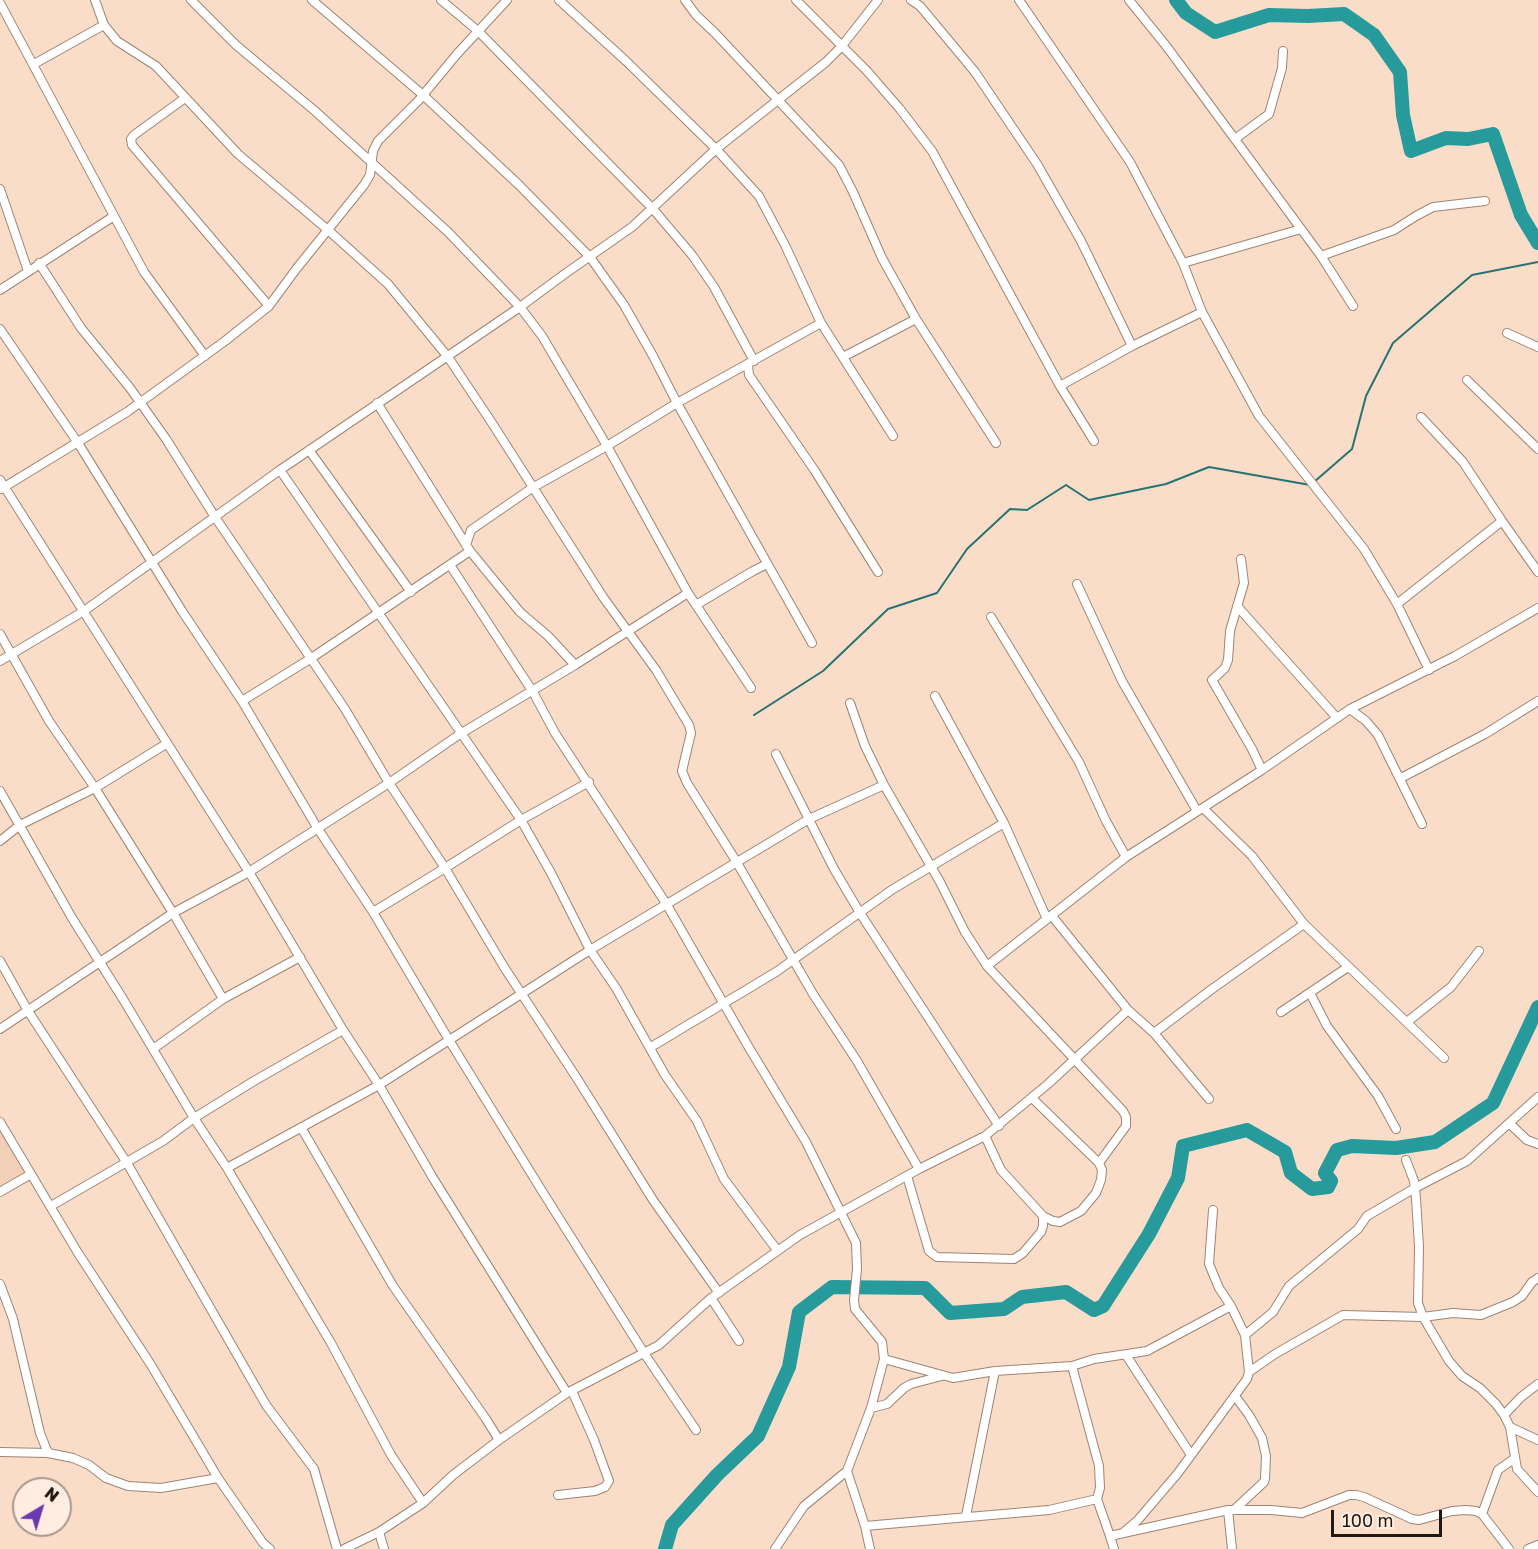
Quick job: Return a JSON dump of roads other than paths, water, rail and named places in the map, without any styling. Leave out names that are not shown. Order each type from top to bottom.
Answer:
[{"type":"street","points":[[95,0],[104,25],[117,41],[156,66],[238,153],[388,284],[448,357],[603,597],[656,670],[689,725],[691,734],[682,771],[687,783],[736,861],[793,960],[857,1061],[919,1169]]},
{"type":"street","points":[[191,0],[236,45],[315,111],[448,232],[520,307],[542,336],[607,446],[688,593],[751,688]]},
{"type":"street","points":[[312,0],[423,95],[519,185],[590,257],[624,305],[676,403],[812,643]]},
{"type":"street","points":[[441,0],[478,31],[653,209],[693,255],[714,287],[751,363],[749,375]]},
{"type":"street","points":[[507,0],[423,95],[378,141],[373,151],[370,175],[364,185],[269,306],[141,402],[78,443],[2,485],[249,872],[433,1178],[570,1392],[594,1440],[609,1480],[605,1487],[595,1491],[558,1495]]},
{"type":"street","points":[[559,0],[627,61],[716,149],[759,196],[821,323],[893,436]]},
{"type":"street","points":[[685,0],[696,15],[819,141],[838,165],[853,192],[882,258],[916,319],[996,443]]},
{"type":"street","points":[[796,0],[900,108],[932,151],[1060,386],[1094,441]]},
{"type":"street","points":[[0,661],[84,611],[280,470],[448,357],[632,227],[716,149],[811,75],[841,47],[878,0]]},
{"type":"street","points":[[911,0],[920,6],[975,72],[1038,164],[1081,241],[1132,346]]},
{"type":"street","points":[[1019,0],[1130,162],[1183,263],[1202,312],[1258,416],[1364,549],[1396,604],[1429,670]]},
{"type":"street","points":[[1128,0],[1167,47],[1322,256],[1353,306]]},
{"type":"street","points":[[0,3],[144,272],[205,356]]},
{"type":"street","points":[[34,64],[104,25]]},
{"type":"street","points":[[1235,139],[1269,114],[1282,68],[1283,51]]},
{"type":"street","points":[[185,98],[134,135],[131,139],[132,145],[269,306]]},
{"type":"street","points":[[0,189],[28,271]]},
{"type":"street","points":[[1322,256],[1394,230],[1433,207],[1485,201]]},
{"type":"street","points":[[0,290],[114,216]]},
{"type":"street","points":[[1183,263],[1301,229]]},
{"type":"street","points":[[39,263],[60,300],[141,402],[215,517],[345,709],[389,783],[445,868],[522,995],[653,1200],[719,1293]]},
{"type":"street","points":[[1060,386],[1132,346],[1202,312]]},
{"type":"street","points":[[843,357],[916,319]]},
{"type":"street","points":[[454,528],[471,530],[532,488],[607,446],[676,403],[821,323]]},
{"type":"street","points":[[0,329],[78,443],[151,563],[242,701],[318,829],[373,912],[448,1040],[644,1353],[696,1430]]},
{"type":"street","points":[[1507,333],[1538,347]]},
{"type":"street","points":[[737,370],[749,375],[815,471],[878,572]]},
{"type":"street","points":[[1467,380],[1538,449]]},
{"type":"street","points":[[377,403],[468,548],[520,612],[548,636],[576,666]]},
{"type":"street","points":[[1421,417],[1463,462],[1538,572]]},
{"type":"street","points":[[309,450],[411,592]]},
{"type":"street","points":[[280,470],[521,820],[590,950],[616,988],[665,1075],[697,1121],[724,1179],[777,1250]]},
{"type":"street","points":[[1396,604],[1502,521]]},
{"type":"street","points":[[242,701],[379,614],[450,565],[468,548],[471,530]]},
{"type":"street","points":[[1241,559],[1244,583],[1230,631],[1227,665],[1212,680],[1262,770]]},
{"type":"street","points":[[696,605],[767,564]]},
{"type":"street","points":[[450,565],[533,692],[555,733],[667,905],[806,1142],[856,1243],[855,1309],[882,1342],[884,1359],[871,1408],[847,1471],[804,1506],[775,1549]]},
{"type":"street","points":[[1077,584],[1122,681],[1200,810],[1252,856],[1304,924],[1444,1058]]},
{"type":"street","points":[[0,1029],[173,913],[249,872],[389,783],[460,734],[576,666],[688,593]]},
{"type":"street","points":[[1237,606],[1337,718]]},
{"type":"street","points":[[987,966],[1126,857],[1262,770],[1350,709],[1429,670],[1538,608]]},
{"type":"street","points":[[991,617],[1079,762],[1106,822],[1126,857]]},
{"type":"street","points":[[0,634],[49,720],[95,788],[173,913],[223,999]]},
{"type":"street","points":[[935,696],[1004,823],[1050,917],[1128,1010],[1154,1033],[1209,1099]]},
{"type":"street","points":[[1401,778],[1485,734],[1538,701]]},
{"type":"street","points":[[850,703],[865,746],[884,784],[940,882],[965,932],[987,966],[1123,1111],[1126,1126],[1098,1163]]},
{"type":"street","points":[[1350,709],[1366,721],[1378,735],[1422,824]]},
{"type":"street","points":[[0,841],[21,825],[95,788],[166,744]]},
{"type":"street","points":[[776,754],[834,869],[860,913],[999,1126]]},
{"type":"street","points":[[373,912],[521,820],[589,782]]},
{"type":"street","points":[[227,1168],[379,1085],[590,950],[736,861],[809,819],[884,784]]},
{"type":"street","points":[[0,792],[21,825],[56,890],[194,1118],[227,1168],[331,1343],[391,1455],[423,1503]]},
{"type":"street","points":[[651,1047],[793,960],[930,866],[1004,823]]},
{"type":"street","points":[[1154,1033],[1304,924]]},
{"type":"street","points":[[1407,1022],[1451,987],[1479,951]]},
{"type":"street","points":[[153,1048],[223,999],[300,957]]},
{"type":"street","points":[[0,961],[28,1011],[127,1163],[266,1404],[314,1469],[337,1549]]},
{"type":"street","points":[[1281,1012],[1348,967]]},
{"type":"street","points":[[1310,993],[1328,1026],[1378,1096],[1395,1129]]},
{"type":"street","points":[[344,1549],[379,1532],[423,1503],[453,1475],[499,1440],[570,1392],[659,1345],[711,1298],[800,1235],[919,1169],[986,1136],[1032,1098],[1128,1010]]},
{"type":"street","points":[[51,1206],[127,1163],[254,1081],[343,1030]]},
{"type":"street","points":[[1245,1335],[1273,1312],[1289,1286],[1358,1229],[1367,1216],[1467,1161],[1538,1097]]},
{"type":"street","points":[[986,1136],[1001,1170],[1042,1216],[1060,1222],[1082,1211],[1099,1186],[1102,1170],[1098,1163],[1032,1098]]},
{"type":"street","points":[[0,1122],[78,1253],[151,1365],[218,1478],[263,1543],[270,1549]]},
{"type":"street","points":[[1510,1124],[1527,1140],[1538,1144]]},
{"type":"street","points":[[302,1129],[393,1286],[499,1440]]},
{"type":"street","points":[[1406,1160],[1415,1188],[1419,1247],[1418,1304],[1423,1317],[1449,1361],[1462,1376],[1488,1396],[1504,1415],[1510,1426],[1517,1469],[1538,1492]]},
{"type":"street","points":[[0,1191],[31,1174]]},
{"type":"street","points":[[907,1176],[929,1251],[937,1257],[1014,1259],[1041,1232],[1042,1216]]},
{"type":"street","points":[[1123,1533],[1154,1502],[1191,1455],[1247,1379],[1249,1372],[1245,1335],[1219,1288],[1209,1264],[1213,1210]]},
{"type":"street","points":[[1249,1372],[1275,1354],[1348,1313],[1375,1317],[1423,1317],[1453,1313],[1481,1315],[1513,1302],[1522,1296],[1532,1282],[1538,1278]]},
{"type":"street","points":[[0,1284],[13,1319],[40,1433],[48,1453]]},
{"type":"street","points":[[711,1298],[739,1341]]},
{"type":"street","points":[[884,1359],[942,1376],[962,1378],[995,1371],[1072,1366],[1094,1359],[1147,1351],[1231,1306]]},
{"type":"street","points":[[1126,1354],[1191,1455]]},
{"type":"street","points":[[1072,1366],[1099,1466],[1100,1488],[1097,1499],[1114,1549]]},
{"type":"street","points":[[966,1516],[995,1371]]},
{"type":"street","points":[[871,1408],[887,1404],[911,1384],[942,1376]]},
{"type":"street","points":[[1504,1415],[1521,1397],[1538,1384]]},
{"type":"street","points":[[1231,1510],[1264,1482],[1266,1456],[1262,1438],[1235,1396]]},
{"type":"street","points":[[1510,1426],[1538,1440]]},
{"type":"street","points":[[0,1452],[48,1453],[73,1458],[106,1478],[128,1486],[161,1488],[218,1478]]},
{"type":"street","points":[[1482,1515],[1498,1470],[1515,1458]]},
{"type":"street","points":[[847,1471],[870,1549]]},
{"type":"street","points":[[1110,1536],[1231,1510],[1302,1513],[1349,1495],[1356,1495],[1412,1519],[1419,1520],[1466,1510],[1482,1515],[1509,1549]]},
{"type":"street","points":[[865,1526],[1049,1510],[1097,1499]]},
{"type":"street","points":[[1231,1510],[1232,1549]]},
{"type":"street","points":[[379,1532],[384,1549]]},
{"type":"street","points":[[1528,1549],[1538,1545]]},
{"type":"waterway","points":[[1176,0],[1186,13],[1215,32],[1269,15],[1344,14],[1374,35],[1400,72],[1403,115],[1411,151],[1446,138],[1468,139],[1493,134],[1521,215],[1538,243]]},
{"type":"waterway","points":[[1314,482],[1352,449],[1366,396],[1393,343],[1472,275],[1538,262]]},
{"type":"waterway","points":[[754,715],[823,671],[888,609],[937,593],[967,549],[1010,509],[1027,510],[1066,485],[1089,500],[1166,484],[1209,467],[1310,485]]},
{"type":"waterway","points":[[665,1549],[672,1525],[717,1475],[758,1436],[789,1367],[799,1312],[832,1287],[925,1288],[950,1313],[1004,1309],[1022,1297],[1066,1292],[1094,1310],[1103,1306],[1149,1234],[1178,1178],[1183,1146],[1247,1130],[1285,1152],[1291,1173],[1312,1189],[1328,1187],[1331,1181],[1325,1173],[1337,1150],[1352,1146],[1396,1148],[1435,1142],[1493,1103],[1538,1007]]}]
